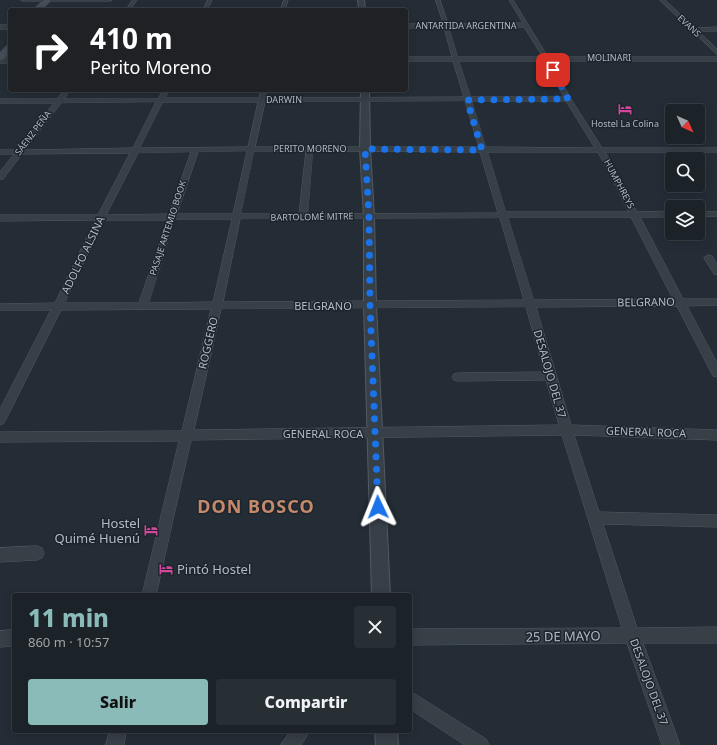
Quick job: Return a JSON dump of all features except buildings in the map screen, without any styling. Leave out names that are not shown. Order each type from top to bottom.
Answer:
[{"type":"main road","points":[[39,8],[48,0]]},
{"type":"main road","points":[[52,8],[60,0]]},
{"type":"main road","points":[[0,59],[8,50]]},
{"type":"street","points":[[23,0],[110,0]]},
{"type":"street","name":"DESALOJO DEL 37","points":[[438,0],[482,150],[530,304],[566,430],[632,635],[671,745]]},
{"type":"street","name":"HUMPHREYS","points":[[511,0],[546,58],[568,99],[602,151],[717,373]]},
{"type":"street","points":[[582,0],[595,0]]},
{"type":"street","name":"EVANS","points":[[662,0],[717,52]]},
{"type":"street","name":"ANTARTIDA ARGENTINA","points":[[408,26],[526,25]]},
{"type":"street","points":[[693,30],[717,29]]},
{"type":"street","points":[[699,35],[717,35]]},
{"type":"street","name":"MOLINARI","points":[[408,59],[717,59]]},
{"type":"street","name":"SÁENZ PEÑA","points":[[0,177],[65,92]]},
{"type":"street","name":"ADOLFO ALSINA","points":[[0,420],[165,92]]},
{"type":"street","points":[[310,100],[311,92]]},
{"type":"street","name":"DARWIN","points":[[0,101],[161,100],[263,95],[310,100],[366,95],[467,100],[568,99]]},
{"type":"street","name":"ROGGERO","points":[[149,593],[263,95]]},
{"type":"street","points":[[366,95],[365,149],[369,216],[370,305],[382,593]]},
{"type":"street","name":"PERITO MORENO","points":[[0,152],[250,149],[602,151],[717,150]]},
{"type":"street","points":[[303,217],[310,149]]},
{"type":"street","name":"PASAJE ARTEMIO BOOK","points":[[143,307],[173,210],[195,150]]},
{"type":"street","name":"BARTOLOMÉ MITRE","points":[[0,218],[100,219],[665,214]]},
{"type":"street","points":[[705,214],[714,214]]},
{"type":"street","points":[[709,258],[717,272]]},
{"type":"street","name":"BELGRANO","points":[[0,307],[717,302]]},
{"type":"street","points":[[458,378],[551,376]]},
{"type":"street","name":"GENERAL ROCA","points":[[0,437],[376,434],[566,430],[717,435]]},
{"type":"street","points":[[595,518],[717,521]]},
{"type":"street","points":[[0,554],[37,553]]},
{"type":"street","name":"25 DE MAYO","points":[[412,637],[717,635]]},
{"type":"street","points":[[0,639],[12,638]]},
{"type":"street","points":[[412,700],[480,745]]},
{"type":"street","points":[[115,745],[118,733]]},
{"type":"street","points":[[290,745],[300,733]]},
{"type":"street","points":[[386,733],[387,745]]},
{"type":"place","name":"Hostel La Colina","points":[[625,109]]},
{"type":"place","name":"Hostel Quimé Huenú","points":[[151,530]]},
{"type":"place","name":"Pintó Hostel","points":[[166,569]]},
{"type":"district","name":"DON BOSCO","points":[[256,507]]},
{"type":"route","points":[[378,507],[370,305],[369,216],[365,149],[482,150],[467,100],[568,99],[553,70]]}]
